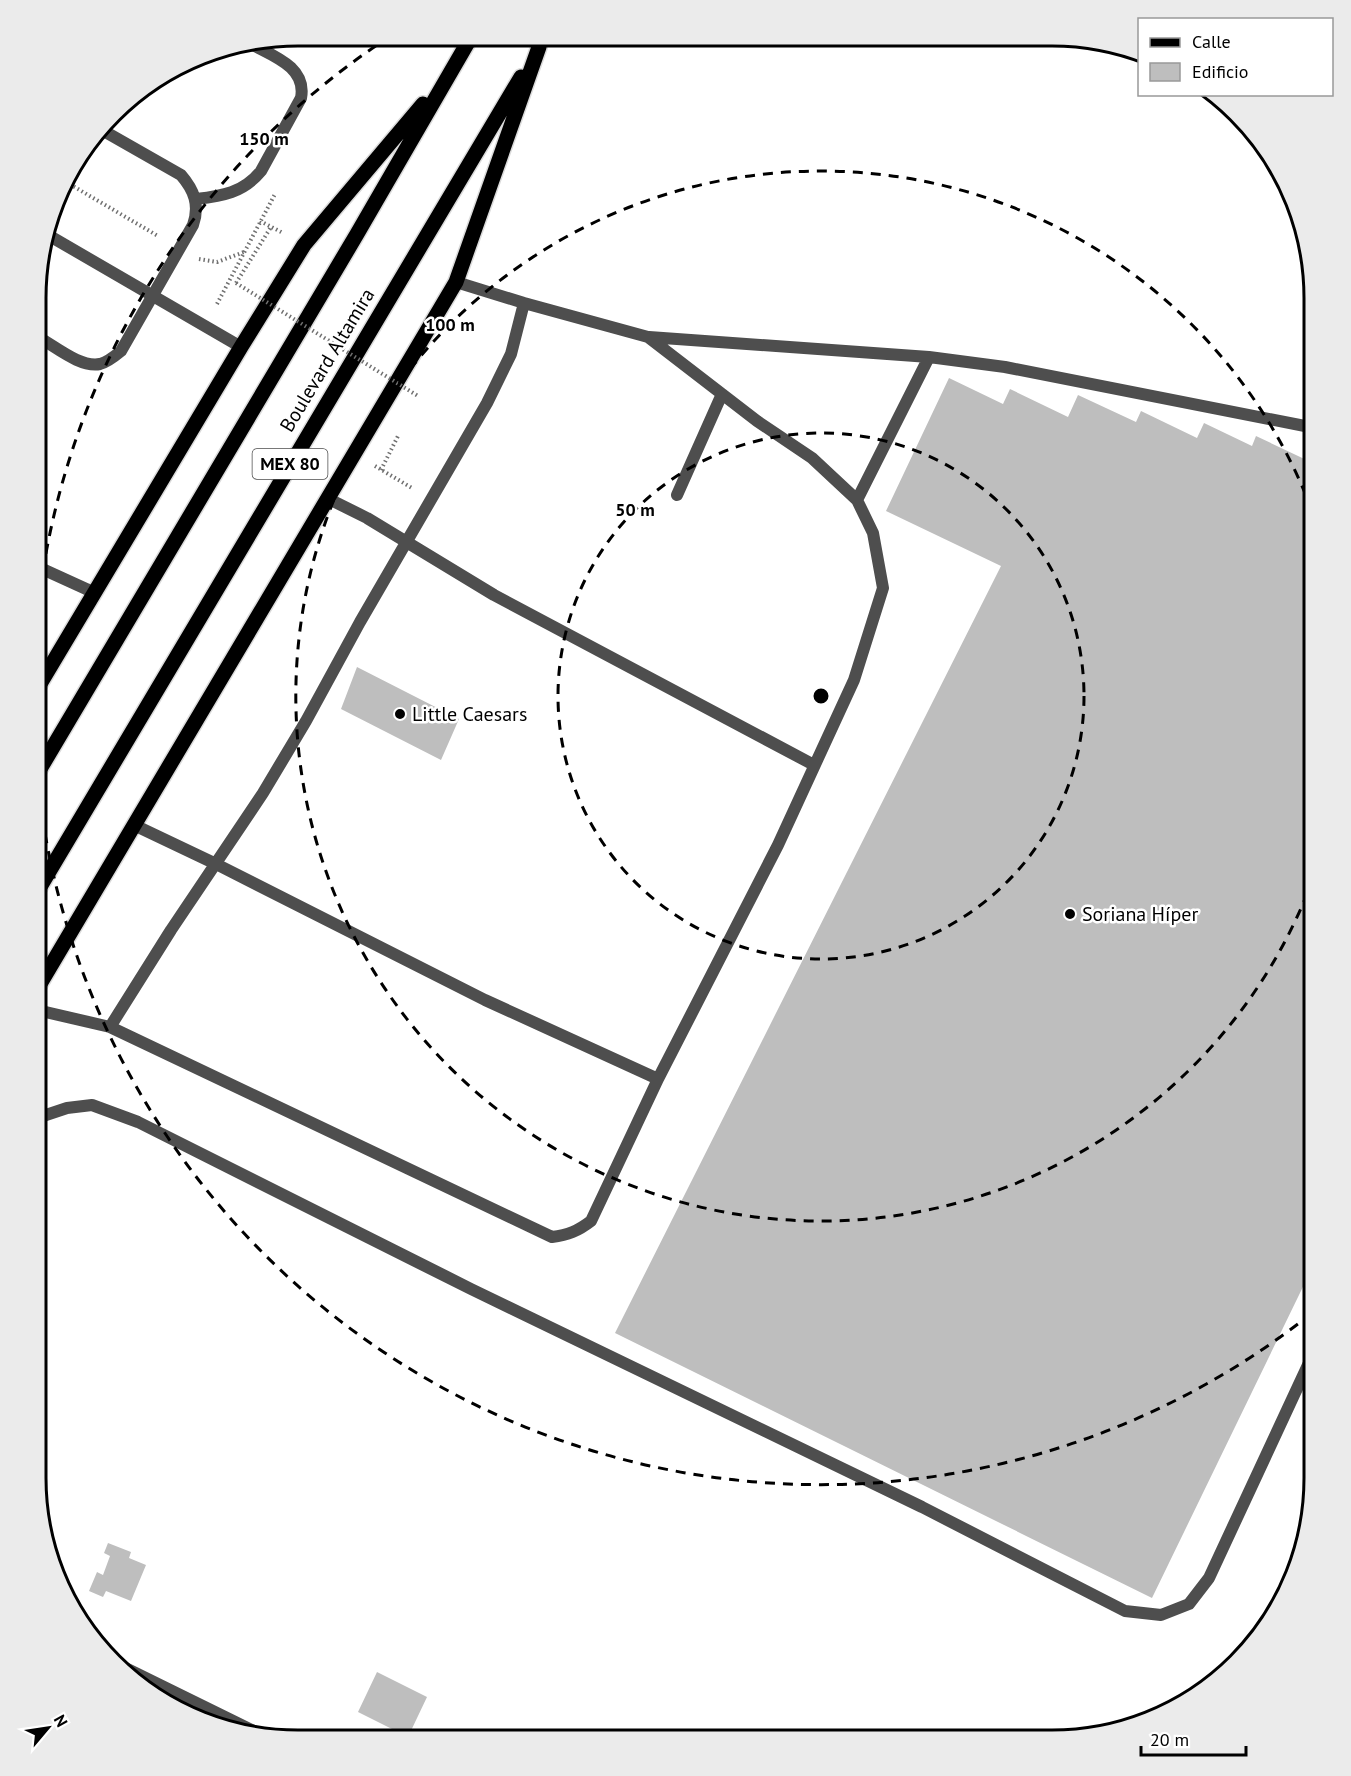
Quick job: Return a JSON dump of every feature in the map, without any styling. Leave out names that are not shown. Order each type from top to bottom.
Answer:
[{"type":"main road","name":"Boulevard Altamira","points":[[46,759],[351,244],[465,46]]},
{"type":"main road","name":"Boulevard Altamira","points":[[46,877],[540,46]]},
{"type":"main road","points":[[46,974],[456,282],[541,46]]},
{"type":"main road","points":[[46,675],[304,245],[449,75]]},
{"type":"lane","points":[[196,199],[226,195],[254,180],[301,98],[303,88],[296,72],[260,50]]},
{"type":"lane","points":[[46,342],[80,361],[93,364],[103,363],[121,351],[196,216],[196,199],[190,185],[181,175],[108,133]]},
{"type":"lane","points":[[53,239],[241,347]]},
{"type":"lane","points":[[456,282],[648,337],[929,357],[1005,367],[1304,426]]},
{"type":"lane","points":[[110,1027],[263,793],[306,721],[430,499],[487,403],[511,354],[524,303]]},
{"type":"lane","points":[[46,1012],[110,1027],[552,1237],[568,1235],[580,1230],[591,1221],[658,1079],[741,920],[854,680],[883,588],[873,532],[857,500],[812,458],[757,421],[648,337]]},
{"type":"lane","points":[[857,500],[929,357]]},
{"type":"lane","points":[[677,495],[722,394]]},
{"type":"lane","points":[[327,498],[367,518],[504,600],[814,765]]},
{"type":"lane","points":[[46,571],[95,592]]},
{"type":"lane","points":[[134,825],[485,1000],[658,1079]]},
{"type":"lane","points":[[46,1115],[67,1108],[92,1105],[138,1122],[471,1289],[922,1507],[1125,1611],[1161,1615],[1190,1604],[1209,1578],[1304,1374]]},
{"type":"lane","points":[[144,1677],[234,1721]]},
{"type":"path","points":[[205,326],[281,183],[261,171]]},
{"type":"path","points":[[73,186],[197,258],[217,262],[244,252]]},
{"type":"path","points":[[271,227],[236,283],[418,396]]},
{"type":"path","points":[[353,453],[430,499]]},
{"type":"building","name":"Soriana Híper","points":[[949,378],[1003,404],[1010,389],[1068,417],[1078,395],[1136,422],[1141,411],[1197,438],[1204,423],[1252,446],[1256,436],[1304,459],[1304,1285],[1152,1598],[615,1333],[1001,566],[886,511]]},
{"type":"building","name":"Little Caesars","points":[[357,667],[459,719],[441,760],[341,709]]},
{"type":"building","points":[[108,1543],[131,1552],[129,1558],[146,1565],[131,1601],[106,1591],[103,1597],[89,1591],[97,1572],[103,1575],[110,1556],[104,1553]]},
{"type":"building","points":[[377,1672],[427,1697],[411,1730],[394,1730],[358,1712]]},
{"type":"place","name":"Little Caesars","points":[[400,714]]},
{"type":"place","name":"Soriana Híper","points":[[1070,914]]}]
